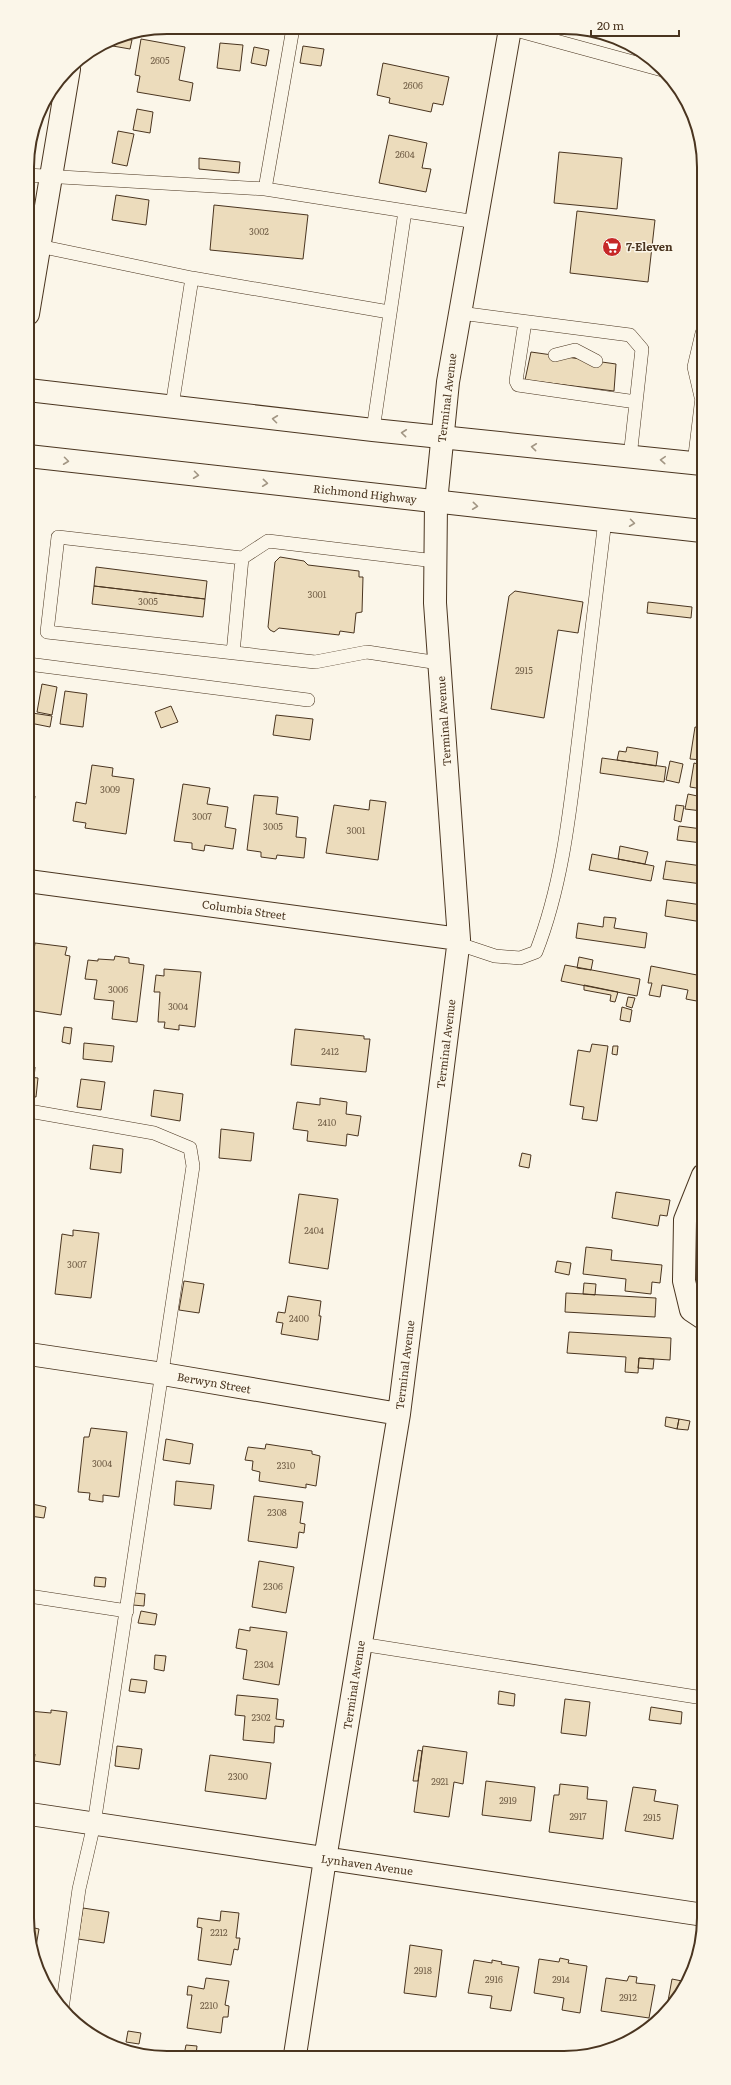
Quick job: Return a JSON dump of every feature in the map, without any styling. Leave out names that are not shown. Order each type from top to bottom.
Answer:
[{"type":"street","name":"Terminal Avenue","points":[[296,2051],[325,1859],[399,1414],[459,941],[435,603],[436,502],[441,437],[460,313],[510,34]]},
{"type":"street","points":[[34,277],[67,79]]},
{"type":"street","points":[[34,391],[373,430],[630,458],[697,463]]},
{"type":"street","name":"Richmond Highway","points":[[34,457],[697,530]]},
{"type":"street","name":"Columbia Street","points":[[34,882],[459,941]]},
{"type":"street","points":[[697,1189],[684,1220],[684,1281],[691,1310],[697,1314]]},
{"type":"street","name":"Berwyn Street","points":[[34,1355],[163,1374],[399,1414]]},
{"type":"street","name":"Lynhaven Avenue","points":[[34,1815],[697,1914]]},
{"type":"lane","points":[[265,189],[292,34]]},
{"type":"lane","points":[[529,34],[652,67]]},
{"type":"lane","points":[[34,176],[265,189],[476,222]]},
{"type":"lane","points":[[373,430],[389,312],[405,211]]},
{"type":"lane","points":[[39,246],[192,278],[389,312]]},
{"type":"lane","points":[[172,406],[192,278]]},
{"type":"lane","points":[[460,313],[630,335],[642,349],[630,458]]},
{"type":"lane","points":[[525,322],[516,381],[518,385],[636,402]]},
{"type":"lane","points":[[575,350],[577,328]]},
{"type":"lane","points":[[555,355],[575,350],[596,361]]},
{"type":"lane","points":[[697,354],[694,367],[697,380]]},
{"type":"lane","points":[[550,384],[569,393],[592,389]]},
{"type":"lane","points":[[459,941],[495,956],[520,958],[536,952],[547,924],[557,881],[570,808],[605,520]]},
{"type":"lane","points":[[435,562],[268,540],[242,558],[58,537],[48,632],[315,662],[367,652],[439,663]]},
{"type":"lane","points":[[233,653],[242,558]]},
{"type":"lane","points":[[34,665],[308,700]]},
{"type":"lane","points":[[34,1112],[154,1133],[190,1148],[193,1166],[163,1374],[94,1824],[79,1889],[63,2001]]},
{"type":"lane","points":[[34,1597],[127,1611]]},
{"type":"lane","points":[[360,1644],[697,1697]]},
{"type":"building","points":[[141,39],[185,47],[179,80],[193,83],[190,101],[137,92],[140,76],[135,75]]},
{"type":"building","points":[[132,40],[130,49],[112,46]]},
{"type":"building","points":[[220,43],[243,45],[240,71],[217,68]]},
{"type":"building","points":[[303,46],[324,49],[321,66],[300,63]]},
{"type":"building","points":[[254,47],[269,50],[266,66],[251,63]]},
{"type":"building","points":[[383,63],[449,77],[443,105],[433,103],[431,112],[389,103],[390,98],[377,95]]},
{"type":"building","points":[[137,109],[153,112],[150,133],[133,130]]},
{"type":"building","points":[[118,131],[134,134],[127,166],[112,163]]},
{"type":"building","points":[[389,135],[427,143],[422,168],[431,169],[426,192],[379,183]]},
{"type":"building","points":[[559,152],[622,158],[617,209],[554,203]]},
{"type":"building","points":[[199,158],[240,162],[239,173],[199,169]]},
{"type":"building","points":[[116,195],[149,200],[146,225],[112,220]]},
{"type":"building","points":[[214,205],[308,215],[303,259],[210,250]]},
{"type":"building","name":"7-Eleven","points":[[577,211],[655,220],[648,282],[570,273]]},
{"type":"building","points":[[531,352],[616,364],[614,391],[525,380]]},
{"type":"building","points":[[280,557],[304,561],[308,565],[359,571],[359,577],[363,577],[362,612],[356,613],[354,633],[340,631],[339,635],[279,628],[274,632],[270,630],[268,627],[275,562]]},
{"type":"building","points":[[96,567],[207,581],[205,599],[94,586]]},
{"type":"building","points":[[94,586],[205,599],[203,617],[92,604]]},
{"type":"building","points":[[515,591],[583,602],[578,633],[558,630],[544,718],[491,709],[509,596]]},
{"type":"building","points":[[648,602],[692,607],[691,618],[647,613]]},
{"type":"building","points":[[42,684],[57,687],[52,715],[37,712]]},
{"type":"building","points":[[65,691],[87,694],[83,727],[60,724]]},
{"type":"building","points":[[171,706],[178,722],[161,728],[155,712]]},
{"type":"building","points":[[34,713],[52,716],[50,727],[34,724]]},
{"type":"building","points":[[276,715],[313,719],[310,740],[273,735]]},
{"type":"building","points":[[695,727],[697,727],[697,760],[690,759]]},
{"type":"building","points":[[627,747],[658,752],[656,766],[617,760],[619,751],[626,752]]},
{"type":"building","points":[[602,758],[666,767],[664,782],[600,773]]},
{"type":"building","points":[[670,761],[683,764],[679,783],[666,780]]},
{"type":"building","points":[[694,763],[697,764],[697,788],[690,787]]},
{"type":"building","points":[[92,765],[113,768],[112,776],[134,779],[126,834],[85,828],[86,823],[73,821],[76,802],[86,804]]},
{"type":"building","points":[[183,784],[210,788],[207,804],[228,807],[225,827],[236,829],[233,849],[205,845],[204,851],[192,849],[192,843],[174,841]]},
{"type":"building","points":[[688,794],[697,796],[697,810],[685,809]]},
{"type":"building","points":[[254,795],[278,797],[276,814],[298,817],[296,837],[306,838],[304,858],[277,855],[276,859],[261,857],[261,852],[247,850]]},
{"type":"building","points":[[370,800],[386,802],[378,860],[326,853],[334,805],[369,810]]},
{"type":"building","points":[[676,805],[684,806],[681,822],[674,820]]},
{"type":"building","points":[[679,826],[697,828],[697,842],[677,840]]},
{"type":"building","points":[[620,846],[648,852],[645,864],[618,859]]},
{"type":"building","points":[[592,854],[654,866],[651,881],[589,870]]},
{"type":"building","points":[[666,861],[697,865],[697,883],[663,879]]},
{"type":"building","points":[[667,900],[697,904],[697,921],[665,916]]},
{"type":"building","points":[[604,917],[616,918],[614,928],[647,933],[645,948],[576,938],[578,923],[603,927]]},
{"type":"building","points":[[35,943],[67,947],[65,955],[70,956],[61,1015],[34,1011]]},
{"type":"building","points":[[115,956],[129,958],[129,963],[144,965],[137,1022],[112,1019],[114,1001],[94,999],[97,980],[85,979],[88,960],[114,960]]},
{"type":"building","points":[[579,957],[593,960],[591,970],[577,968]]},
{"type":"building","points":[[565,965],[640,979],[637,996],[561,981]]},
{"type":"building","points":[[651,966],[697,975],[697,1001],[686,999],[688,990],[662,985],[660,997],[649,995],[652,983],[648,983]]},
{"type":"building","points":[[164,969],[201,972],[195,1027],[179,1025],[179,1030],[164,1028],[165,1022],[158,1022],[160,992],[154,992],[156,975],[164,976]]},
{"type":"building","points":[[584,985],[618,992],[615,1002],[610,1001],[611,995],[584,990]]},
{"type":"building","points":[[628,997],[635,998],[632,1008],[626,1006]]},
{"type":"building","points":[[622,1007],[632,1010],[630,1022],[620,1020]]},
{"type":"building","points":[[64,1027],[72,1028],[70,1044],[62,1042]]},
{"type":"building","points":[[295,1029],[364,1036],[364,1039],[370,1039],[366,1072],[291,1065]]},
{"type":"building","points":[[84,1043],[114,1046],[112,1062],[83,1059]]},
{"type":"building","points":[[592,1044],[608,1046],[597,1121],[582,1119],[584,1107],[570,1105],[578,1050],[590,1052]]},
{"type":"building","points":[[613,1046],[618,1046],[617,1055],[612,1054]]},
{"type":"building","points":[[34,1078],[38,1078],[36,1097],[34,1097]]},
{"type":"building","points":[[81,1079],[105,1082],[101,1110],[77,1107]]},
{"type":"building","points":[[154,1090],[183,1094],[180,1121],[151,1116]]},
{"type":"building","points":[[320,1098],[347,1102],[346,1114],[361,1116],[358,1136],[347,1134],[346,1146],[307,1141],[308,1131],[293,1129],[297,1102],[320,1105]]},
{"type":"building","points":[[221,1129],[254,1133],[251,1161],[219,1158]]},
{"type":"building","points":[[93,1145],[123,1149],[121,1173],[90,1169]]},
{"type":"building","points":[[522,1153],[531,1155],[529,1168],[519,1166]]},
{"type":"building","points":[[616,1192],[670,1200],[667,1216],[660,1215],[658,1226],[612,1218]]},
{"type":"building","points":[[299,1194],[338,1199],[328,1269],[289,1263]]},
{"type":"building","points":[[73,1230],[99,1233],[91,1298],[55,1294],[62,1234],[73,1236]]},
{"type":"building","points":[[586,1247],[612,1250],[611,1260],[662,1265],[660,1283],[652,1282],[651,1294],[625,1291],[626,1279],[583,1274]]},
{"type":"building","points":[[557,1261],[571,1263],[569,1275],[555,1272]]},
{"type":"building","points":[[184,1281],[204,1284],[199,1313],[179,1310]]},
{"type":"building","points":[[584,1283],[596,1284],[595,1295],[583,1294]]},
{"type":"building","points":[[566,1293],[656,1298],[655,1317],[565,1312]]},
{"type":"building","points":[[288,1296],[321,1301],[318,1340],[281,1334],[283,1323],[276,1322],[278,1312],[285,1313]]},
{"type":"building","points":[[569,1332],[671,1338],[670,1360],[639,1358],[638,1373],[625,1372],[626,1357],[567,1353]]},
{"type":"building","points":[[639,1358],[654,1359],[653,1369],[638,1368]]},
{"type":"building","points":[[666,1417],[679,1419],[677,1429],[665,1426]]},
{"type":"building","points":[[679,1419],[690,1421],[688,1430],[677,1429]]},
{"type":"building","points":[[91,1428],[127,1432],[119,1497],[103,1495],[103,1502],[89,1500],[90,1493],[78,1492],[84,1437],[89,1437]]},
{"type":"building","points":[[166,1439],[193,1444],[190,1464],[163,1460]]},
{"type":"building","points":[[266,1444],[312,1451],[312,1454],[320,1456],[316,1486],[306,1484],[306,1488],[259,1481],[260,1472],[252,1470],[253,1461],[245,1460],[248,1447],[265,1449]]},
{"type":"building","points":[[176,1481],[214,1485],[211,1509],[174,1505]]},
{"type":"building","points":[[254,1496],[303,1502],[300,1523],[305,1524],[304,1533],[299,1532],[297,1548],[248,1541]]},
{"type":"building","points":[[34,1504],[46,1507],[44,1518],[34,1517]]},
{"type":"building","points":[[259,1561],[294,1567],[286,1613],[252,1607]]},
{"type":"building","points":[[95,1577],[106,1578],[105,1587],[94,1586]]},
{"type":"building","points":[[134,1593],[145,1594],[144,1606],[133,1605]]},
{"type":"building","points":[[141,1611],[157,1614],[155,1625],[138,1623]]},
{"type":"building","points":[[250,1627],[287,1632],[279,1685],[243,1679],[247,1650],[236,1648],[239,1629],[250,1631]]},
{"type":"building","points":[[155,1655],[166,1656],[164,1671],[154,1669]]},
{"type":"building","points":[[131,1679],[147,1681],[145,1693],[129,1691]]},
{"type":"building","points":[[499,1691],[515,1694],[514,1706],[498,1704]]},
{"type":"building","points":[[237,1695],[278,1699],[276,1719],[284,1720],[283,1727],[275,1726],[274,1743],[243,1740],[245,1716],[235,1715]]},
{"type":"building","points":[[565,1699],[590,1702],[586,1736],[561,1733]]},
{"type":"building","points":[[651,1707],[682,1712],[681,1724],[649,1720]]},
{"type":"building","points":[[51,1710],[67,1712],[60,1765],[34,1761],[34,1711],[51,1713]]},
{"type":"building","points":[[117,1746],[142,1749],[139,1769],[115,1766]]},
{"type":"building","points":[[423,1746],[467,1752],[463,1784],[454,1782],[449,1817],[414,1812]]},
{"type":"building","points":[[418,1750],[422,1751],[418,1781],[413,1781]]},
{"type":"building","points":[[210,1755],[271,1763],[266,1799],[205,1791]]},
{"type":"building","points":[[486,1781],[535,1787],[531,1821],[482,1815]]},
{"type":"building","points":[[560,1784],[588,1787],[587,1799],[607,1801],[603,1839],[549,1832],[554,1795],[559,1795]]},
{"type":"building","points":[[633,1787],[656,1790],[654,1801],[678,1805],[673,1839],[625,1831]]},
{"type":"building","points":[[83,1908],[109,1912],[104,1943],[78,1939]]},
{"type":"building","points":[[221,1911],[239,1913],[236,1938],[240,1938],[238,1950],[234,1949],[231,1965],[198,1960],[202,1928],[197,1927],[198,1918],[220,1921]]},
{"type":"building","points":[[35,1928],[39,1929],[37,1943]]},
{"type":"building","points":[[410,1945],[442,1950],[436,1997],[404,1993]]},
{"type":"building","points":[[560,1958],[569,1960],[568,1963],[587,1966],[580,2013],[562,2010],[564,1998],[534,1993],[539,1959],[559,1962]]},
{"type":"building","points":[[474,1960],[492,1963],[492,1960],[502,1962],[501,1964],[519,1967],[511,2011],[490,2008],[492,1996],[468,1993]]},
{"type":"building","points":[[629,1976],[637,1977],[636,1983],[655,1985],[649,2018],[601,2011],[606,1978],[627,1981]]},
{"type":"building","points":[[206,1978],[229,1981],[225,2005],[229,2006],[228,2017],[223,2017],[221,2033],[187,2028],[192,1995],[187,1995],[188,1986],[204,1989]]},
{"type":"building","points":[[672,1979],[681,1981],[675,1992],[668,2001]]},
{"type":"building","points":[[128,2031],[141,2033],[139,2044],[126,2042]]},
{"type":"building","points":[[186,2045],[197,2046],[196,2051],[185,2051]]},
{"type":"place","name":"7-Eleven","points":[[612,247]]}]
